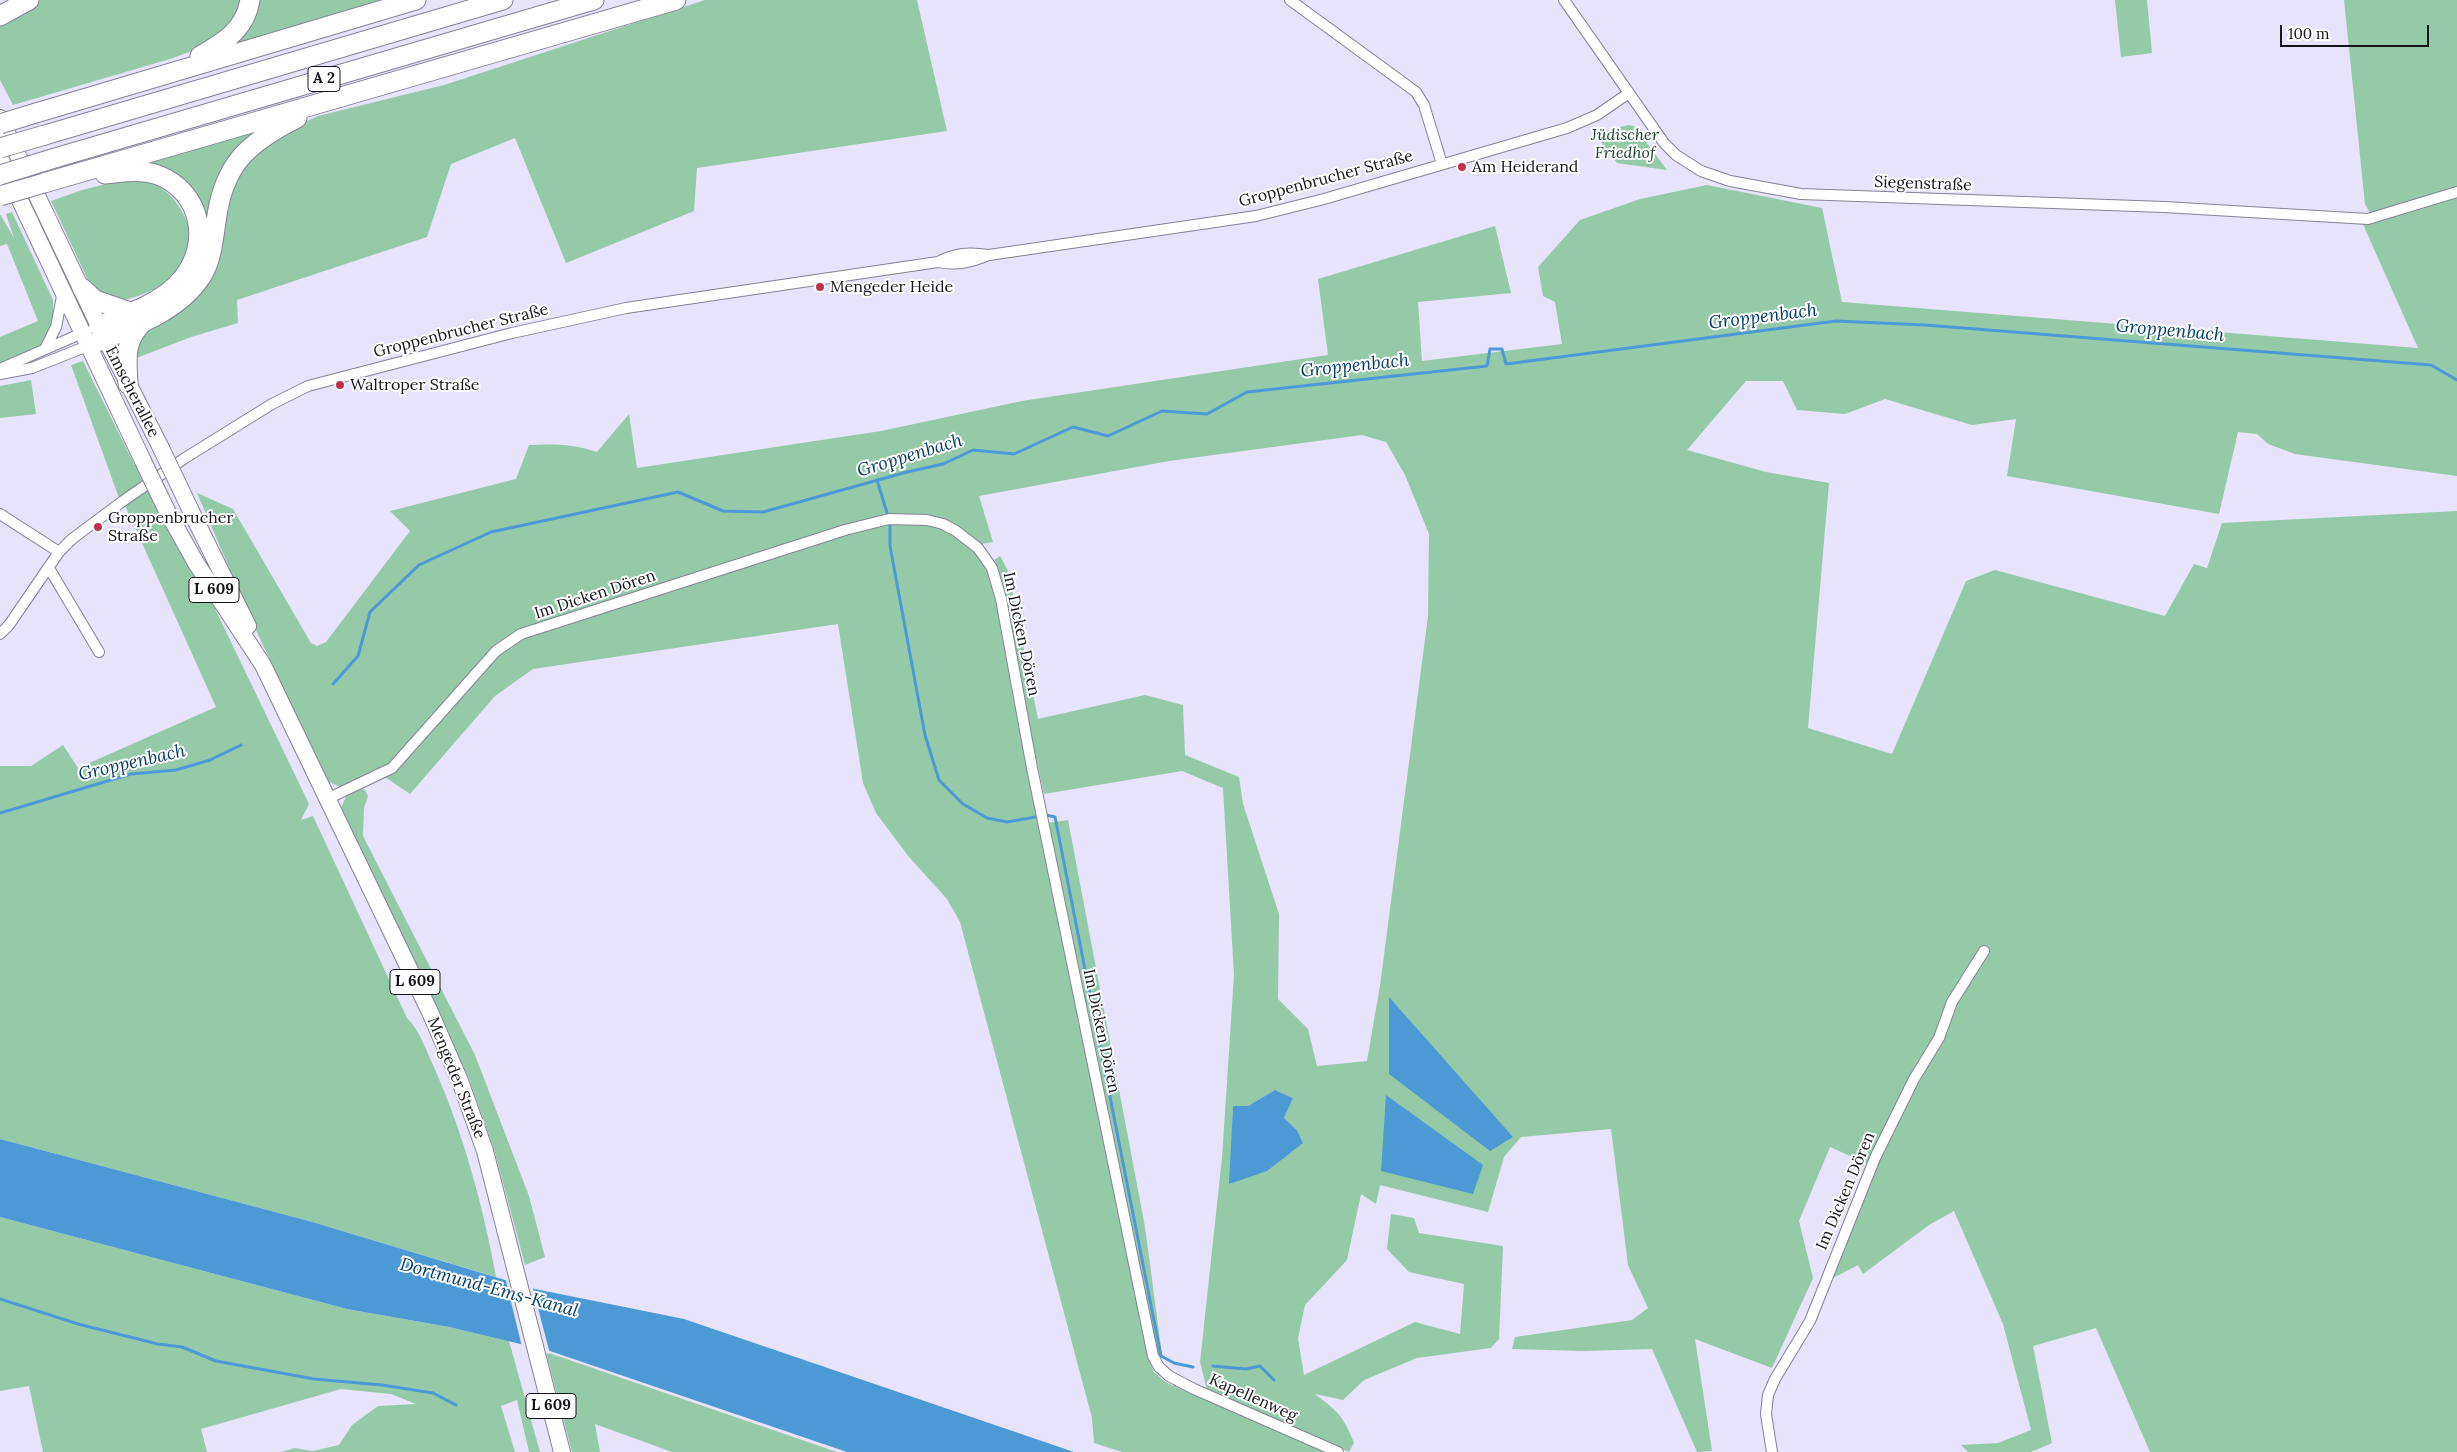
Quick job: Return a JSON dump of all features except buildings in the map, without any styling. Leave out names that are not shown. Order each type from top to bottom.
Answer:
[{"type":"highway","points":[[1,10],[28,0]]},
{"type":"highway","points":[[173,72],[219,47],[232,36],[246,14],[250,0]]},
{"type":"highway","points":[[0,124],[416,0]]},
{"type":"highway","name":"A 2","points":[[0,148],[503,0]]},
{"type":"highway","name":"A 2","points":[[0,175],[594,0]]},
{"type":"highway","points":[[0,196],[676,0]]},
{"type":"highway","points":[[94,336],[180,300],[202,276],[213,242],[223,186],[237,160],[244,152],[273,130],[346,95]]},
{"type":"highway","points":[[64,178],[124,172],[156,174],[177,186],[187,196],[199,222],[200,240],[197,255],[190,269],[181,281],[138,316],[127,351],[128,384]]},
{"type":"highway","points":[[82,288],[95,300],[138,316]]},
{"type":"main road","name":"Emscherallee","points":[[0,118],[82,288],[94,336],[143,461],[196,563],[263,665],[282,703]]},
{"type":"main road","name":"Emscherallee","points":[[0,158],[63,290],[128,384],[256,642],[263,665]]},
{"type":"main road","name":"Mengeder Straße","points":[[282,703],[430,1012],[460,1081],[485,1151],[562,1452]]},
{"type":"street","points":[[1290,0],[1416,92],[1424,105],[1442,164]]},
{"type":"street","name":"Siegenstraße","points":[[1564,0],[1664,142],[1676,155],[1701,171],[1730,181],[1801,194],[2164,207],[2368,219],[2457,192]]},
{"type":"street","name":"Groppenbrucher Straße","points":[[0,634],[9,625],[59,552],[96,520],[185,458],[272,404],[308,386],[512,334],[626,308],[938,262],[950,256],[972,252],[989,255],[1256,216],[1324,199],[1584,121],[1629,93]]},
{"type":"street","points":[[45,349],[56,327],[63,290]]},
{"type":"street","points":[[0,369],[45,349],[94,336]]},
{"type":"street","points":[[0,374],[32,368],[94,336]]},
{"type":"street","points":[[0,514],[59,552]]},
{"type":"street","name":"Im Dicken Dören","points":[[327,799],[392,768],[496,651],[521,634],[845,530],[889,519],[927,520],[942,524],[956,531],[978,548],[992,568],[1001,599],[1032,768],[1146,1328],[1153,1356],[1159,1367]]},
{"type":"street","points":[[49,568],[99,652]]},
{"type":"street","name":"Im Dicken Dören","points":[[1772,1452],[1766,1414],[1772,1387],[1810,1321],[1880,1149],[1914,1079],[1939,1038],[1952,1002],[1984,950]]},
{"type":"street","name":"Kapellenweg","points":[[1159,1367],[1169,1376],[1194,1389],[1338,1452]]},
{"type":"green space","points":[[33,0],[387,0],[226,47],[200,48],[170,59],[13,105],[0,80],[0,23]]},
{"type":"green space","points":[[705,0],[917,0],[947,131],[697,168],[694,211],[566,263],[515,138],[451,164],[427,237],[237,300],[238,323],[191,337],[134,359],[136,342],[220,240],[236,172],[275,136],[318,116],[444,85]]},
{"type":"green space","points":[[2115,0],[2147,0],[2152,53],[2121,57]]},
{"type":"green space","points":[[2344,0],[2457,0],[2457,476],[2295,454],[2268,444],[2257,434],[2238,432],[2219,514],[2007,476],[2016,419],[1972,425],[1885,399],[1845,414],[1797,410],[1783,381],[1746,381],[1687,450],[1766,472],[1829,483],[1808,728],[1892,754],[1966,581],[1995,570],[2165,616],[2194,564],[2207,568],[2222,523],[2457,511],[2457,1452],[2150,1452],[2096,1328],[2033,1346],[2052,1443],[2031,1452],[1968,1452],[1961,1445],[1998,1443],[2031,1430],[2003,1324],[1954,1211],[1929,1225],[1863,1274],[1858,1265],[1831,1279],[1822,1276],[1868,1164],[1830,1147],[1799,1221],[1813,1278],[1772,1368],[1695,1339],[1712,1451],[1697,1452],[1652,1349],[1583,1351],[1512,1349],[1515,1337],[1632,1320],[1648,1308],[1628,1265],[1611,1129],[1521,1137],[1504,1157],[1488,1212],[1380,1185],[1376,1204],[1361,1194],[1347,1260],[1305,1305],[1298,1338],[1304,1375],[1415,1322],[1460,1334],[1464,1284],[1409,1272],[1387,1249],[1391,1214],[1414,1218],[1419,1233],[1503,1246],[1499,1339],[1491,1348],[1417,1358],[1364,1380],[1343,1400],[1315,1394],[1335,1410],[1343,1420],[1354,1443],[1349,1452],[1207,1390],[1200,1362],[1222,1158],[1234,975],[1223,788],[1182,771],[1044,794],[1030,731],[1031,784],[1150,1362],[1154,1372],[1165,1382],[1329,1452],[1122,1452],[1094,1443],[1092,1418],[960,922],[947,899],[909,857],[876,813],[863,783],[838,624],[533,669],[495,696],[410,794],[376,771],[341,787],[329,782],[307,739],[256,630],[197,493],[233,509],[311,643],[317,646],[326,642],[410,531],[390,511],[516,479],[529,445],[563,445],[597,452],[629,414],[637,468],[881,431],[1022,401],[1328,355],[1318,279],[1495,226],[1511,293],[1418,302],[1422,361],[1562,344],[1555,302],[1543,296],[1538,267],[1580,220],[1640,199],[1707,185],[1822,208],[1842,302],[2418,348],[2362,222],[2373,219],[2365,204]],"holes":[[[1362,435],[1386,442],[1405,475],[1429,534],[1428,616],[1380,986],[1367,1061],[1317,1066],[1308,1029],[1278,999],[1279,914],[1243,804],[1239,777],[1185,755],[1183,705],[1145,695],[1038,719],[1008,571],[1000,556],[994,560],[1004,596],[977,549],[931,522],[887,515],[915,515],[938,520],[959,529],[982,544],[993,542],[979,496],[1169,461]],[[1275,1090],[1293,1098],[1284,1118],[1297,1130],[1303,1143],[1230,1184],[1233,1107],[1248,1106]]]},
{"type":"green space","points":[[258,124],[239,149],[208,232],[202,208],[135,159]]},
{"type":"green space","name":"Jüdischer Friedhof","points":[[1628,125],[1634,126],[1667,170],[1617,163],[1595,134]]},
{"type":"green space","points":[[126,179],[149,182],[160,187],[170,195],[178,205],[189,228],[191,240],[190,253],[186,264],[173,278],[142,295],[112,300],[94,293],[51,201],[82,190]]},
{"type":"green space","points":[[12,212],[53,300],[53,321],[48,335],[39,347],[0,365],[0,337],[38,321],[7,244],[0,246],[0,214],[14,238],[6,214]]},
{"type":"green space","points":[[83,361],[158,512],[206,590],[309,804],[301,820],[313,816],[407,1018],[425,1046],[454,1116],[471,1169],[496,1277],[309,1221],[0,1139],[0,766],[31,766],[63,745],[78,768],[216,707],[124,503],[119,498],[71,365]]},
{"type":"green space","points":[[31,380],[36,414],[0,418],[0,386]]},
{"type":"green space","points":[[360,788],[365,790],[368,796],[364,808],[363,836],[475,1055],[529,1196],[545,1257],[525,1265],[494,1149],[469,1079],[341,807],[347,795]]},
{"type":"green space","points":[[1068,820],[1145,1227],[1162,1355],[1157,1356],[1046,823]]},
{"type":"green space","points":[[0,1217],[347,1309],[449,1327],[509,1341],[540,1452],[529,1452],[517,1400],[501,1406],[515,1452],[281,1452],[295,1448],[313,1451],[339,1445],[352,1425],[378,1406],[416,1404],[391,1394],[341,1389],[201,1429],[207,1452],[43,1452],[29,1386],[0,1391]]},
{"type":"green space","points":[[546,1352],[837,1452],[672,1452],[595,1424],[600,1452],[572,1452]]},
{"type":"water","points":[[1389,997],[1513,1137],[1490,1151],[1389,1074]]},
{"type":"water","points":[[1275,1090],[1293,1098],[1284,1118],[1297,1130],[1303,1143],[1267,1171],[1229,1184],[1233,1106],[1248,1106]]},
{"type":"water","points":[[1386,1095],[1483,1165],[1473,1194],[1381,1171]]},
{"type":"water","name":"Dortmund-Ems-Kanal","points":[[0,1139],[309,1221],[535,1289],[684,1319],[1074,1452],[847,1452],[550,1351],[449,1327],[347,1309],[0,1217]]},
{"type":"pier","points":[[505,1277],[532,1285],[550,1354],[522,1347]]},
{"type":"waterway","name":"Groppenbach","points":[[333,684],[358,656],[370,612],[419,565],[491,532],[678,492],[723,511],[763,512],[907,472],[943,464],[973,450],[1014,454],[1073,427],[1108,436],[1162,411],[1207,414],[1247,392],[1487,366],[1490,349],[1502,349],[1506,364],[1836,321],[1925,325],[2431,365],[2457,380]]},
{"type":"waterway","points":[[877,480],[888,516]]},
{"type":"waterway","points":[[890,523],[890,546],[925,735],[939,780],[963,804],[987,818],[1007,822],[1036,817]]},
{"type":"waterway","name":"Groppenbach","points":[[0,813],[131,774],[176,770],[210,760],[241,745]]},
{"type":"waterway","points":[[1046,815],[1055,817],[1161,1356],[1174,1363],[1193,1367]]},
{"type":"waterway","points":[[0,1299],[78,1324],[158,1344],[182,1347],[216,1361],[314,1379],[382,1385],[433,1393],[456,1405]]},
{"type":"waterway","points":[[1213,1366],[1246,1369],[1260,1366],[1274,1380]]},
{"type":"place","name":"Am Heiderand","points":[[1462,167]]},
{"type":"place","name":"Mengeder Heide","points":[[820,287]]},
{"type":"place","name":"Waltroper Straße","points":[[340,385]]},
{"type":"place","name":"Groppenbrucher Straße","points":[[98,527]]}]
